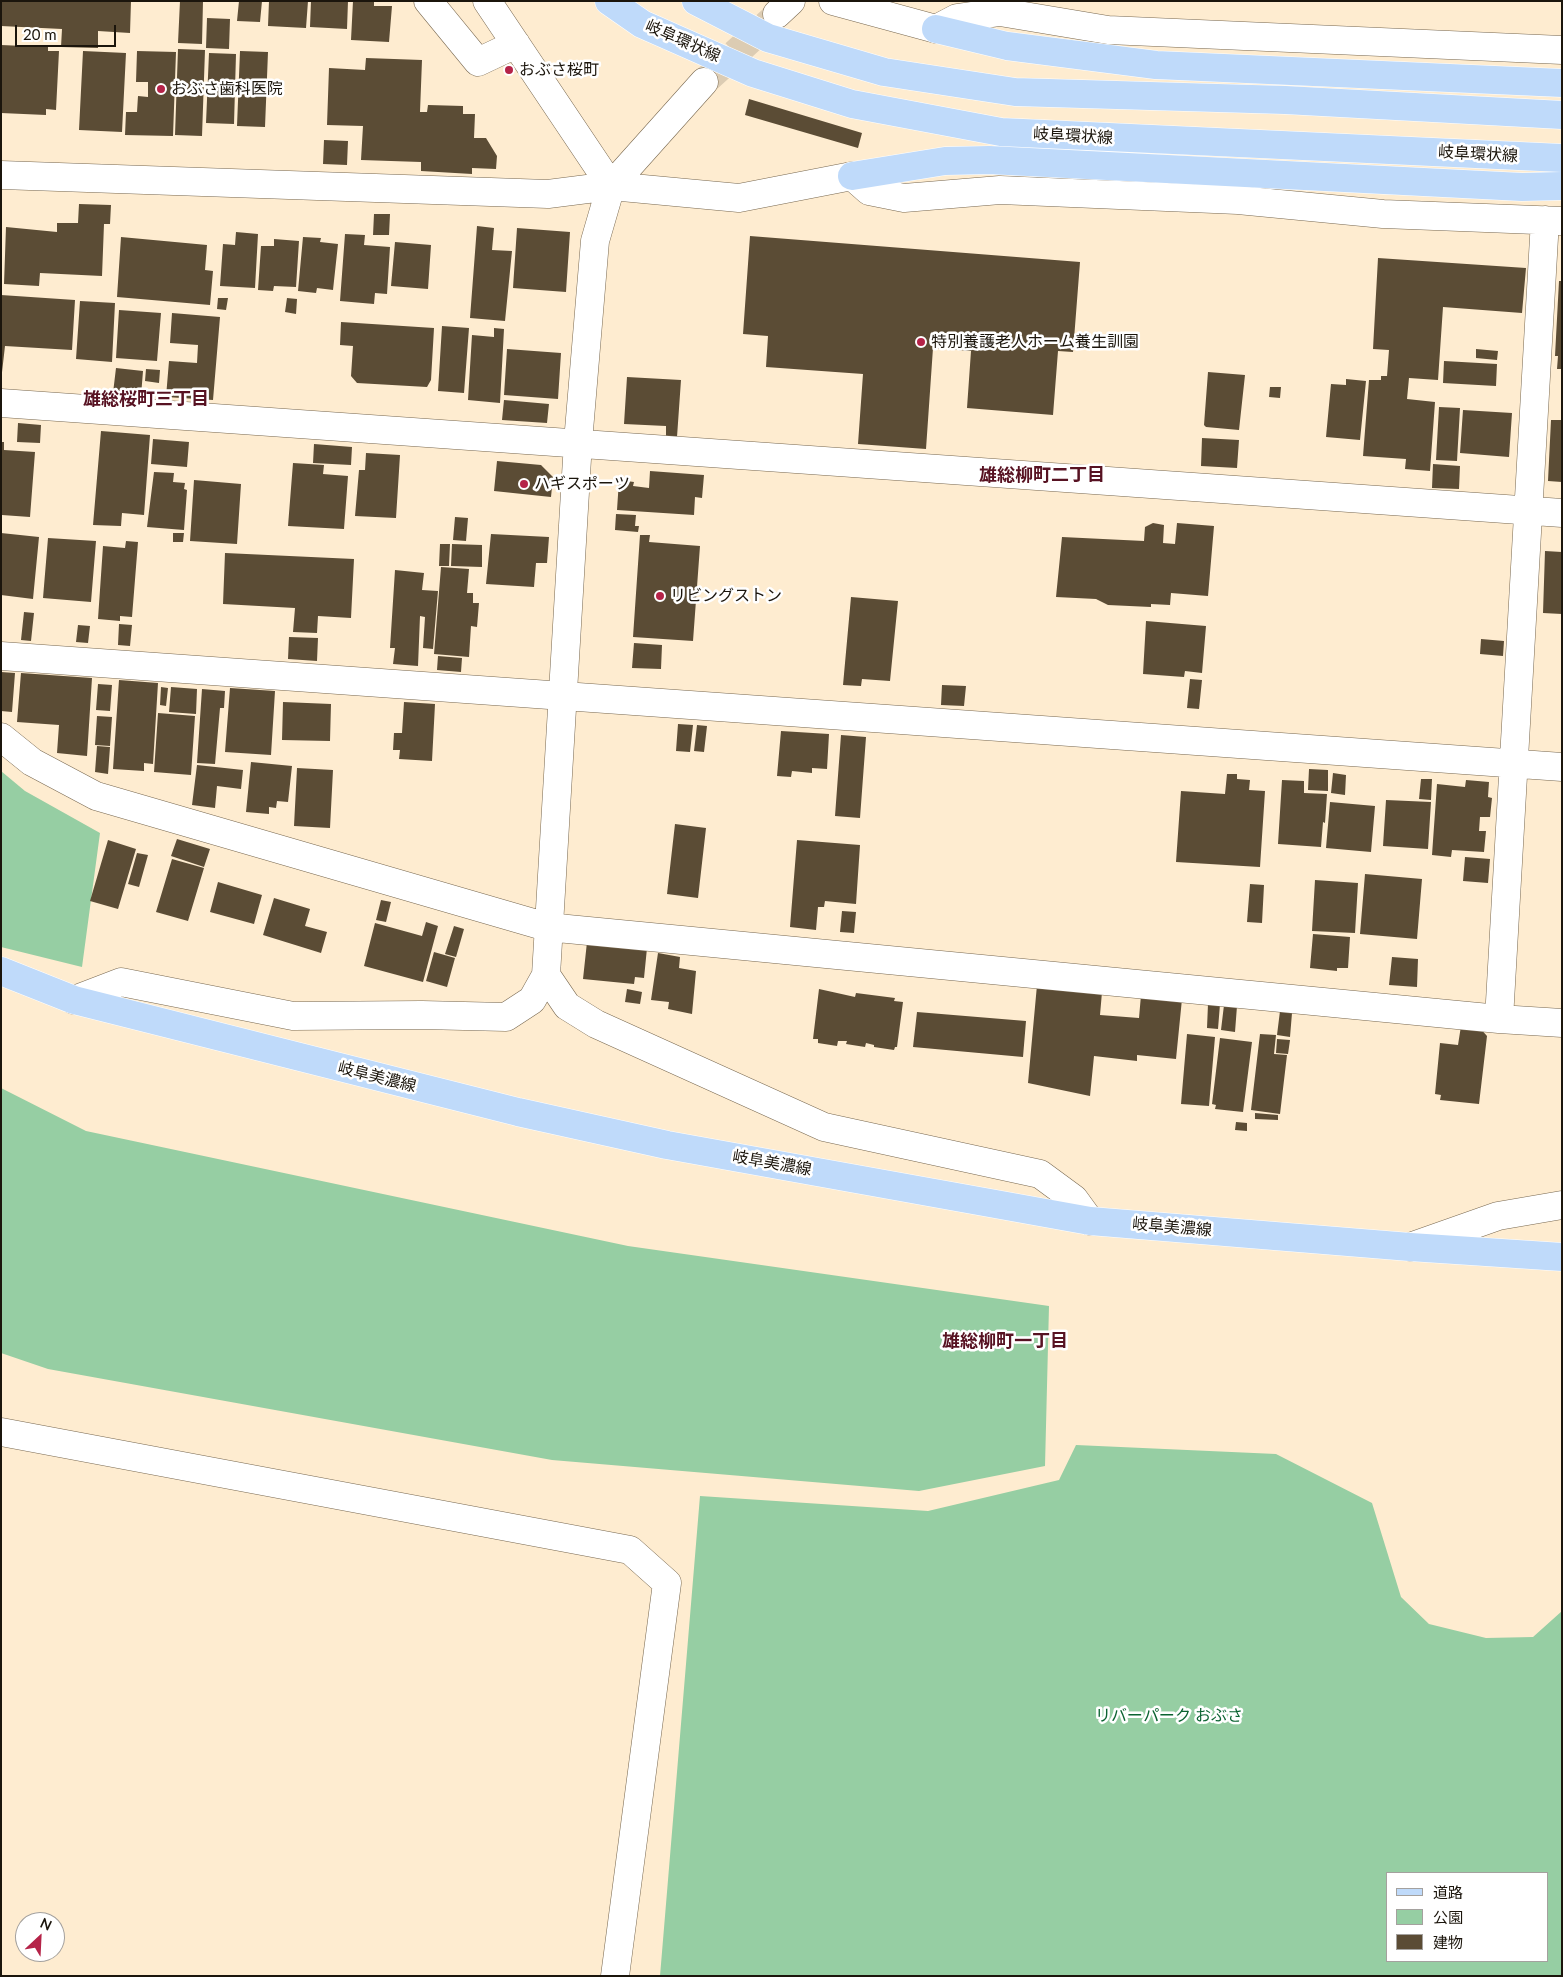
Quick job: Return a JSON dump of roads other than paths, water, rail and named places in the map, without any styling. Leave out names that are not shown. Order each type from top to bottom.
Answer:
[{"type":"main road","name":"岐阜環状線","points":[[610,1],[642,24],[753,73],[852,104],[1001,132],[1562,158]]},
{"type":"main road","points":[[696,1],[768,38],[884,72],[1015,92],[1285,100],[1562,115]]},
{"type":"main road","points":[[936,29],[1007,46],[1156,65],[1562,83]]},
{"type":"main road","points":[[852,176],[945,161],[989,160],[1483,186],[1562,186]]},
{"type":"main road","name":"岐阜美濃線","points":[[1,971],[74,1000],[499,1108],[657,1143],[1090,1221],[1410,1247],[1562,1257]]},
{"type":"street","points":[[428,1],[478,62],[516,44]]},
{"type":"street","points":[[487,1],[611,186]]},
{"type":"street","points":[[833,1],[936,29],[957,18],[1000,12],[1108,30],[1562,50]]},
{"type":"street","points":[[74,1000],[121,982],[293,1016],[422,1015],[506,1017],[532,1000],[546,975],[547,927],[578,442],[595,241],[611,186],[704,82]]},
{"type":"street","points":[[1,175],[548,194],[611,186],[739,198],[852,176],[869,191],[904,198],[1000,190],[1238,200],[1383,214],[1553,220],[1528,511],[1499,1019]]},
{"type":"street","points":[[1,403],[578,442],[1562,513]]},
{"type":"street","points":[[1,656],[1562,767]]},
{"type":"street","points":[[1,738],[32,762],[96,796],[547,927],[1499,1019],[1562,1022]]},
{"type":"street","points":[[546,975],[567,1006],[596,1024],[657,1052],[824,1127],[1040,1174],[1074,1199],[1090,1221]]},
{"type":"street","points":[[1410,1247],[1498,1216],[1562,1205]]},
{"type":"street","points":[[1,1432],[630,1550],[667,1583],[615,1976]]},
{"type":"tunnel","points":[[704,82],[775,17]]},
{"type":"place","name":"おぶさ桜町","points":[[509,70]]},
{"type":"place","name":"おぶさ歯科医院","points":[[161,89]]},
{"type":"place","name":"特別養護老人ホーム養生訓園","points":[[921,342]]},
{"type":"place","name":"ハギスポーツ","points":[[524,484]]},
{"type":"place","name":"リビングストン","points":[[660,596]]},
{"type":"district","name":"雄総桜町三丁目","points":[[146,399]]},
{"type":"district","name":"雄総柳町二丁目","points":[[1042,475]]},
{"type":"district","name":"雄総柳町一丁目","points":[[1005,1341]]},
{"type":"park label","name":"リバーパーク おぶさ","points":[[1169,1716]]}]
